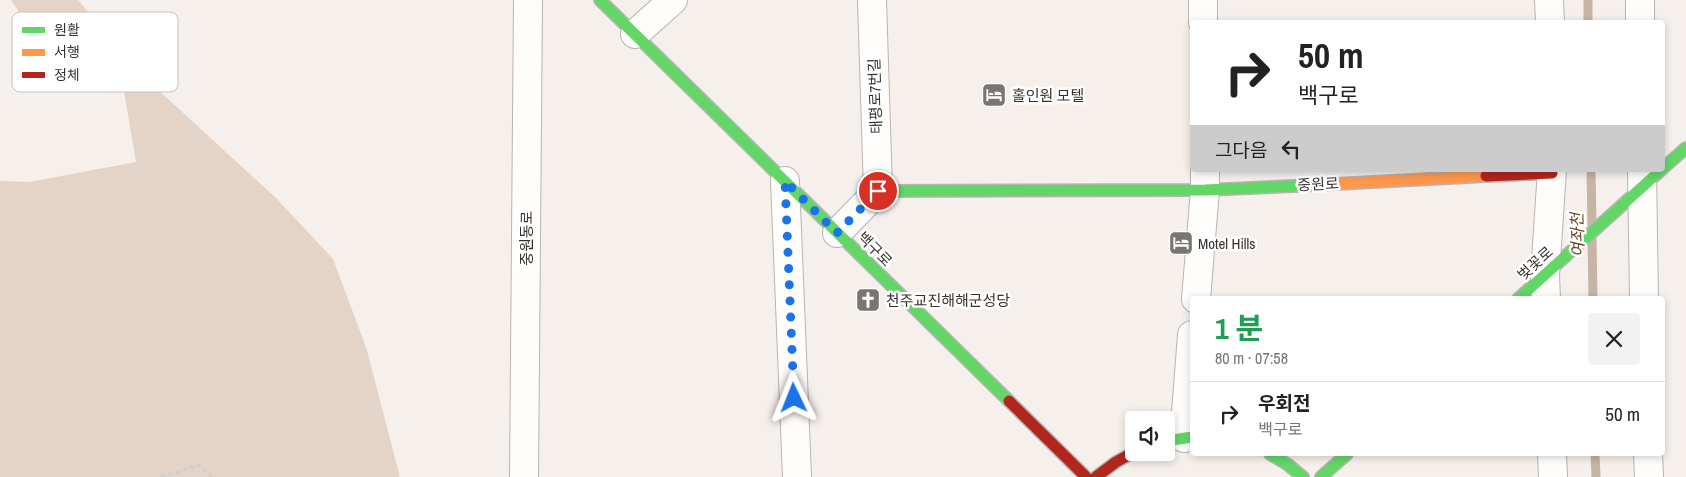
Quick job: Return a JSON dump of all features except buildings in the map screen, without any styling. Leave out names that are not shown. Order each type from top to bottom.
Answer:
[{"type":"street","name":"중원동로","points":[[524,477],[528,0]]},
{"type":"street","name":"백구로","points":[[600,0],[1086,477]]},
{"type":"street","points":[[635,34],[673,0]]},
{"type":"street","name":"태평로7번길","points":[[872,0],[878,191]]},
{"type":"street","points":[[1203,0],[1203,20]]},
{"type":"street","points":[[1549,0],[1550,20]]},
{"type":"street","points":[[1640,0],[1640,20]]},
{"type":"street","name":"벚꽃로","points":[[1665,164],[1686,148]]},
{"type":"street","points":[[1546,287],[1552,172]]},
{"type":"street","name":"중원로","points":[[878,191],[1205,180],[1552,172]]},
{"type":"street","points":[[1644,296],[1652,174]]},
{"type":"street","name":"벚꽃로","points":[[1525,296],[1546,287],[1576,248],[1652,174]]},
{"type":"street","points":[[1196,296],[1205,180]]},
{"type":"street","points":[[785,181],[797,477]]},
{"type":"street","points":[[837,233],[878,191]]},
{"type":"street","points":[[1181,439],[1190,354]]},
{"type":"street","points":[[1273,456],[1303,477]]},
{"type":"street","points":[[1321,477],[1345,456]]},
{"type":"street","points":[[1552,456],[1553,477]]},
{"type":"street","points":[[1648,456],[1649,477]]},
{"type":"street","points":[[1096,477],[1125,457]]},
{"type":"path","points":[[161,477],[199,465],[212,477]]},
{"type":"shaded area","points":[[11,0],[78,0],[88,12],[19,12]]},
{"type":"shaded area","points":[[124,92],[161,92],[276,198],[333,259],[366,347],[400,477],[0,477],[0,181],[29,182],[136,162]]},
{"type":"waterway","name":"여좌천","points":[[1588,0],[1588,20]]},
{"type":"waterway","name":"여좌천","points":[[1591,172],[1592,226]]},
{"type":"waterway","name":"여좌천","points":[[1592,239],[1593,296]]},
{"type":"waterway","name":"여좌천","points":[[1595,456],[1596,477]]},
{"type":"traffic: fast","points":[[600,0],[1009,401]]},
{"type":"traffic: fast","points":[[1665,166],[1686,148]]},
{"type":"traffic: fast","points":[[1521,296],[1659,172]]},
{"type":"traffic: fast","points":[[878,191],[1205,190],[1316,185]]},
{"type":"traffic: fast","points":[[1175,440],[1190,437]]},
{"type":"traffic: fast","points":[[1273,456],[1303,477]]},
{"type":"traffic: fast","points":[[1321,477],[1345,456]]},
{"type":"traffic: slow","points":[[1316,185],[1486,176]]},
{"type":"traffic: jam","points":[[1486,176],[1552,173]]},
{"type":"traffic: jam","points":[[1009,401],[1086,477]]},
{"type":"traffic: jam","points":[[1096,477],[1125,457]]},
{"type":"place","name":"홀인원 모텔","points":[[994,95]]},
{"type":"place","name":"Motel Hills","points":[[1181,243]]},
{"type":"place","name":"천주교진해해군성당","points":[[868,300]]},
{"type":"route","points":[[794,398],[785,181],[837,233],[878,191]]}]
